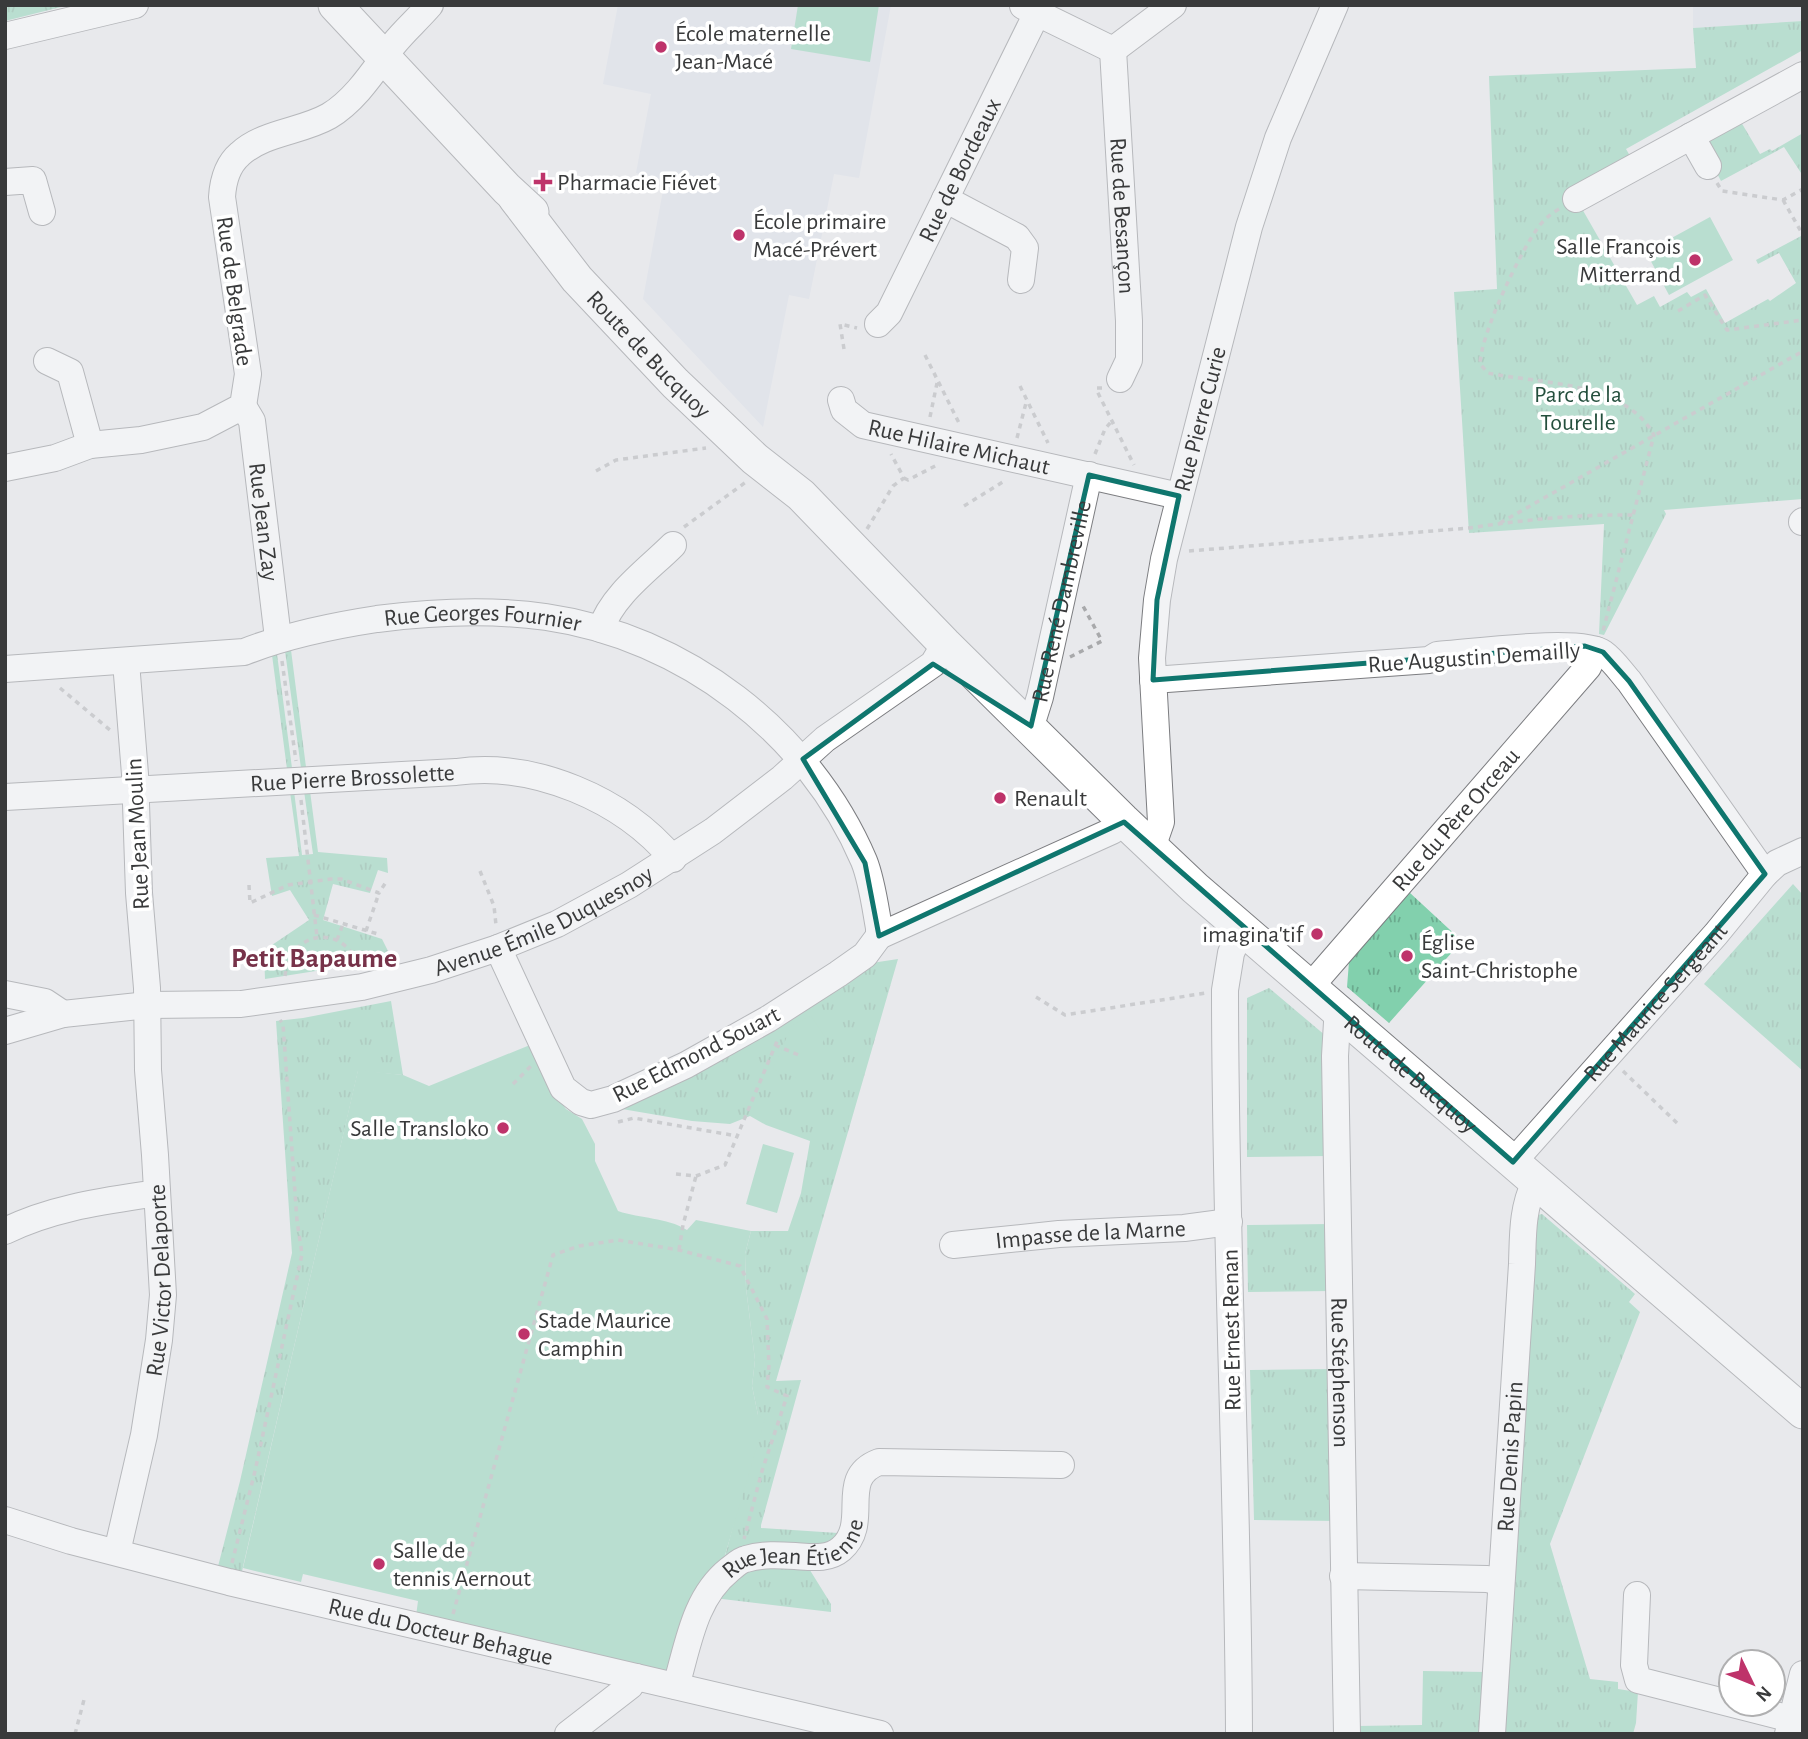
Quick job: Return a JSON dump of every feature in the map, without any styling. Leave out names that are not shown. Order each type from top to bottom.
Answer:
[{"type":"main road","name":"Route de Bucquoy","points":[[335,5],[515,198],[594,298],[675,383],[764,467],[856,540],[939,654],[1028,724]]},
{"type":"main road","name":"Route de Bucquoy","points":[[515,198],[601,275],[766,451],[801,495]]},
{"type":"main road","name":"Route de Bucquoy","points":[[939,654],[982,679],[1152,848],[1803,1412]]},
{"type":"street","points":[[5,36],[135,5]]},
{"type":"street","name":"Rue de Belgrade","points":[[243,406],[248,374],[222,197],[228,169],[239,154],[255,144],[329,116],[373,75],[429,5]]},
{"type":"street","points":[[1030,9],[1113,50],[1173,5]]},
{"type":"street","name":"Rue Pierre Curie","points":[[1152,848],[1161,822],[1153,631],[1164,559],[1249,227],[1278,138],[1335,5]]},
{"type":"street","name":"Rue de Bordeaux","points":[[878,324],[889,313],[945,199],[1030,9]]},
{"type":"street","name":"Rue de Besançon","points":[[1113,50],[1129,320],[1129,360],[1121,379]]},
{"type":"street","points":[[1576,199],[1803,75]]},
{"type":"street","points":[[1690,136],[1707,166]]},
{"type":"street","points":[[5,182],[33,180],[42,212]]},
{"type":"street","points":[[945,199],[1017,237],[1025,248],[1021,280]]},
{"type":"street","points":[[47,361],[70,372],[90,445]]},
{"type":"street","name":"Rue Hilaire Michaut","points":[[841,400],[844,410],[863,425],[1179,496]]},
{"type":"street","points":[[5,468],[55,458],[90,445],[141,440],[203,428],[243,406]]},
{"type":"street","name":"Rue Jean Zay","points":[[243,406],[251,421],[278,638]]},
{"type":"street","name":"Rue René Dambreville","points":[[1028,724],[1034,716],[1040,697],[1089,475]]},
{"type":"street","points":[[601,629],[605,616],[619,599],[673,545]]},
{"type":"street","name":"Rue Georges Fournier","points":[[5,669],[244,652],[278,638],[351,623],[411,615],[501,611],[548,617],[601,629],[666,654],[711,680],[763,719],[803,759]]},
{"type":"street","name":"Rue Augustin Demailly","points":[[1153,680],[1429,660],[1437,655],[1585,646],[1603,652],[1629,681],[1765,874]]},
{"type":"street","name":"Rue du Père Orceau","points":[[1310,986],[1588,667],[1596,650]]},
{"type":"street","name":"Avenue Émile Duquesnoy","points":[[5,1031],[63,1014],[148,1005],[264,1002],[362,987],[430,971],[498,948],[590,908],[673,859],[713,831],[825,739],[939,654]]},
{"type":"street","name":"Rue Jean Moulin","points":[[126,662],[148,1005]]},
{"type":"street","points":[[803,759],[849,830],[865,863],[879,936]]},
{"type":"street","name":"Rue Pierre Brossolette","points":[[5,797],[478,769],[554,782],[586,793],[620,811],[660,843],[673,859]]},
{"type":"street","name":"Rue Edmond Souart","points":[[498,948],[563,1088],[581,1102],[591,1105],[613,1099],[686,1065],[787,1007],[865,955],[879,936],[1112,831],[1123,820]]},
{"type":"street","name":"Rue Maurice Sergeant","points":[[1524,1172],[1765,874],[1777,863],[1803,851]]},
{"type":"street","name":"Rue Ernest Renan","points":[[1239,1734],[1225,990],[1231,953],[1242,928]]},
{"type":"street","points":[[5,994],[45,1002],[63,1014]]},
{"type":"street","name":"Rue Victor Delaporte","points":[[117,1552],[144,1435],[163,1295],[148,1069],[148,1005]]},
{"type":"street","name":"Rue Stéphenson","points":[[1342,1013],[1337,1022],[1335,1056],[1347,1734]]},
{"type":"street","name":"Rue Denis Papin","points":[[1492,1734],[1523,1218],[1527,1200],[1524,1172]]},
{"type":"street","points":[[5,1231],[42,1215],[67,1208],[158,1194]]},
{"type":"street","name":"Impasse de la Marne","points":[[953,1245],[1059,1234],[1184,1228],[1229,1222]]},
{"type":"street","name":"Rue Jean Étienne","points":[[676,1686],[702,1601],[718,1579],[743,1559],[779,1555],[815,1558],[840,1550],[855,1529],[856,1488],[860,1475],[868,1466],[879,1462],[1061,1465]]},
{"type":"street","name":"Rue du Docteur Behague","points":[[5,1520],[229,1582],[676,1686],[824,1728],[880,1734]]},
{"type":"street","points":[[1343,1576],[1487,1578],[1501,1582]]},
{"type":"street","points":[[1637,1595],[1634,1665],[1638,1681],[1794,1725],[1803,1674]]},
{"type":"street","points":[[568,1734],[631,1686],[636,1677]]},
{"type":"path","points":[[1707,166],[1722,191],[1783,200],[1803,189]]},
{"type":"path","points":[[1576,199],[1543,221],[1516,263],[1487,334],[1480,354],[1480,364],[1488,373],[1604,395],[1639,415],[1654,435],[1644,483],[1633,515],[1606,624],[1596,650]]},
{"type":"path","points":[[1783,200],[1803,235]]},
{"type":"path","points":[[1678,311],[1705,295],[1727,330],[1803,320]]},
{"type":"path","points":[[845,349],[840,324],[869,331],[878,324]]},
{"type":"path","points":[[1498,524],[1803,351]]},
{"type":"path","points":[[925,355],[964,433],[943,443]]},
{"type":"path","points":[[883,429],[884,439],[904,478],[908,480],[939,464],[943,443],[938,381]]},
{"type":"path","points":[[1020,386],[1051,450],[1047,466]]},
{"type":"path","points":[[1089,475],[1097,447],[1111,422],[1137,471]]},
{"type":"path","points":[[596,471],[616,460],[719,445],[727,434]]},
{"type":"path","points":[[673,545],[673,535],[764,467]]},
{"type":"path","points":[[856,540],[893,486],[904,478]]},
{"type":"path","points":[[1164,559],[1171,558],[1178,552],[1633,515]]},
{"type":"path","points":[[1048,664],[1058,663],[1102,641],[1078,595],[1064,590]]},
{"type":"path","points":[[44,667],[49,679],[132,749]]},
{"type":"path","points":[[480,871],[494,906],[498,948]]},
{"type":"path","points":[[249,885],[250,903],[288,885],[331,879],[341,879],[379,893]]},
{"type":"path","points":[[366,930],[379,893],[386,882]]},
{"type":"path","points":[[314,915],[378,934]]},
{"type":"path","points":[[337,940],[343,924]]},
{"type":"path","points":[[285,981],[286,968],[295,949],[317,937],[337,940],[352,950],[358,964],[362,987]]},
{"type":"path","points":[[1036,998],[1065,1015],[1225,990]]},
{"type":"path","points":[[229,1582],[302,1254],[297,1221],[283,1024],[277,1017],[265,1017],[264,1002]]},
{"type":"path","points":[[676,1174],[696,1176],[724,1165],[786,1024],[787,1007]]},
{"type":"path","points":[[775,1045],[801,1056]]},
{"type":"path","points":[[1623,1071],[1677,1123]]},
{"type":"path","points":[[610,1124],[635,1118],[737,1136]]},
{"type":"path","points":[[679,1250],[696,1176]]},
{"type":"path","points":[[447,1633],[553,1255],[579,1246],[618,1240],[679,1250],[740,1266],[767,1319],[767,1387],[787,1396],[744,1537],[743,1559]]},
{"type":"path","points":[[75,1734],[85,1696]]},
{"type":"highlighted area","points":[[1089,475],[1179,496],[1157,600],[1153,680],[1585,646],[1603,652],[1629,681],[1765,874],[1513,1162],[1124,822],[879,936],[865,863],[803,759],[933,664],[1031,726]]},
{"type":"shaded area","name":"École primaire Macé-Prévert","points":[[618,5],[891,5],[859,178],[834,174],[809,299],[789,295],[763,427],[643,299],[665,180],[636,173],[651,94],[603,84]]},
{"type":"shaded area","points":[[1693,5],[1803,5],[1803,21],[1693,28]]},
{"type":"green space","points":[[5,5],[69,5],[5,21]]},
{"type":"green space","points":[[798,5],[879,5],[870,62],[791,49]]},
{"type":"green space","name":"Parc de la Tourelle","points":[[1803,21],[1803,50],[1626,149],[1633,161],[1573,193],[1637,305],[1654,296],[1660,307],[1687,292],[1691,297],[1706,289],[1725,323],[1768,299],[1770,301],[1796,283],[1779,253],[1758,264],[1756,260],[1803,235],[1803,499],[1664,510],[1666,514],[1604,635],[1599,634],[1604,524],[1469,533],[1454,292],[1497,289],[1489,76],[1696,68],[1693,28]]},
{"type":"green space","points":[[1741,122],[1760,154],[1770,149],[1772,151],[1803,133],[1803,176],[1784,147],[1721,181],[1701,143]]},
{"type":"green space","points":[[1710,217],[1733,260],[1669,295],[1646,252]]},
{"type":"green space","points":[[291,650],[306,767],[301,768],[285,651]]},
{"type":"green space","points":[[277,654],[292,768],[287,769],[272,655]]},
{"type":"green space","points":[[294,791],[302,855],[313,854],[304,791],[310,791],[318,852],[387,858],[388,873],[378,870],[370,893],[333,884],[323,920],[382,939],[392,959],[265,979],[264,954],[269,947],[309,920],[290,890],[272,896],[266,858],[299,856],[290,792]]},
{"type":"green space","points":[[1793,884],[1803,895],[1803,1071],[1704,984]]},
{"type":"green space","points":[[1409,892],[1462,941],[1389,1023],[1347,987],[1349,962]]},
{"type":"green space","points":[[898,959],[776,1381],[801,1380],[761,1525],[761,1528],[838,1533],[808,1567],[831,1604],[831,1612],[714,1598],[758,1415],[752,1386],[755,1360],[746,1288],[745,1254],[751,1231],[788,1231],[801,1193],[810,1141],[766,1125],[750,1116],[730,1124],[692,1121],[622,1109],[865,964]]},
{"type":"green space","points":[[1269,988],[1326,1036],[1329,1156],[1247,1157],[1247,998]]},
{"type":"green space","points":[[391,1001],[403,1075],[358,1071],[239,1584],[215,1578],[292,1253],[276,1021]]},
{"type":"green space","points":[[811,1016],[825,1037],[807,1082],[773,1069],[792,1025]]},
{"type":"green space","name":"Stade Maurice Camphin","points":[[530,1045],[556,1096],[566,1109],[582,1119],[595,1144],[595,1161],[618,1211],[671,1223],[687,1230],[696,1220],[751,1231],[745,1254],[746,1288],[755,1360],[752,1386],[758,1415],[765,1419],[723,1562],[674,1666],[666,1672],[416,1616],[418,1601],[303,1574],[301,1582],[243,1568],[358,1070],[403,1075],[429,1086]]},
{"type":"green space","points":[[763,1144],[794,1153],[777,1213],[746,1204]]},
{"type":"green space","points":[[1542,1214],[1635,1294],[1629,1302],[1640,1312],[1550,1544],[1590,1679],[1618,1682],[1618,1689],[1638,1692],[1633,1734],[1500,1734],[1534,1216]]},
{"type":"green space","points":[[1330,1224],[1331,1291],[1248,1292],[1247,1225]]},
{"type":"green space","points":[[1334,1369],[1338,1521],[1254,1520],[1250,1370]]},
{"type":"green space","points":[[1423,1671],[1486,1672],[1483,1734],[1357,1734],[1357,1726],[1422,1725]]},
{"type":"place","name":"École maternelle Jean-Macé","points":[[661,47]]},
{"type":"place","name":"Pharmacie Fiévet","points":[[543,182]]},
{"type":"place","name":"École primaire Macé-Prévert","points":[[739,235]]},
{"type":"place","name":"Salle François Mitterrand","points":[[1695,260]]},
{"type":"place","name":"Renault","points":[[1000,798]]},
{"type":"place","name":"imagina'tif","points":[[1317,934]]},
{"type":"place","name":"Église Saint-Christophe","points":[[1407,956]]},
{"type":"place","name":"Salle Transloko","points":[[503,1128]]},
{"type":"place","name":"Stade Maurice Camphin","points":[[524,1334]]},
{"type":"place","name":"Salle de tennis Aernout","points":[[379,1564]]},
{"type":"district","name":"Petit Bapaume","points":[[314,957]]}]
